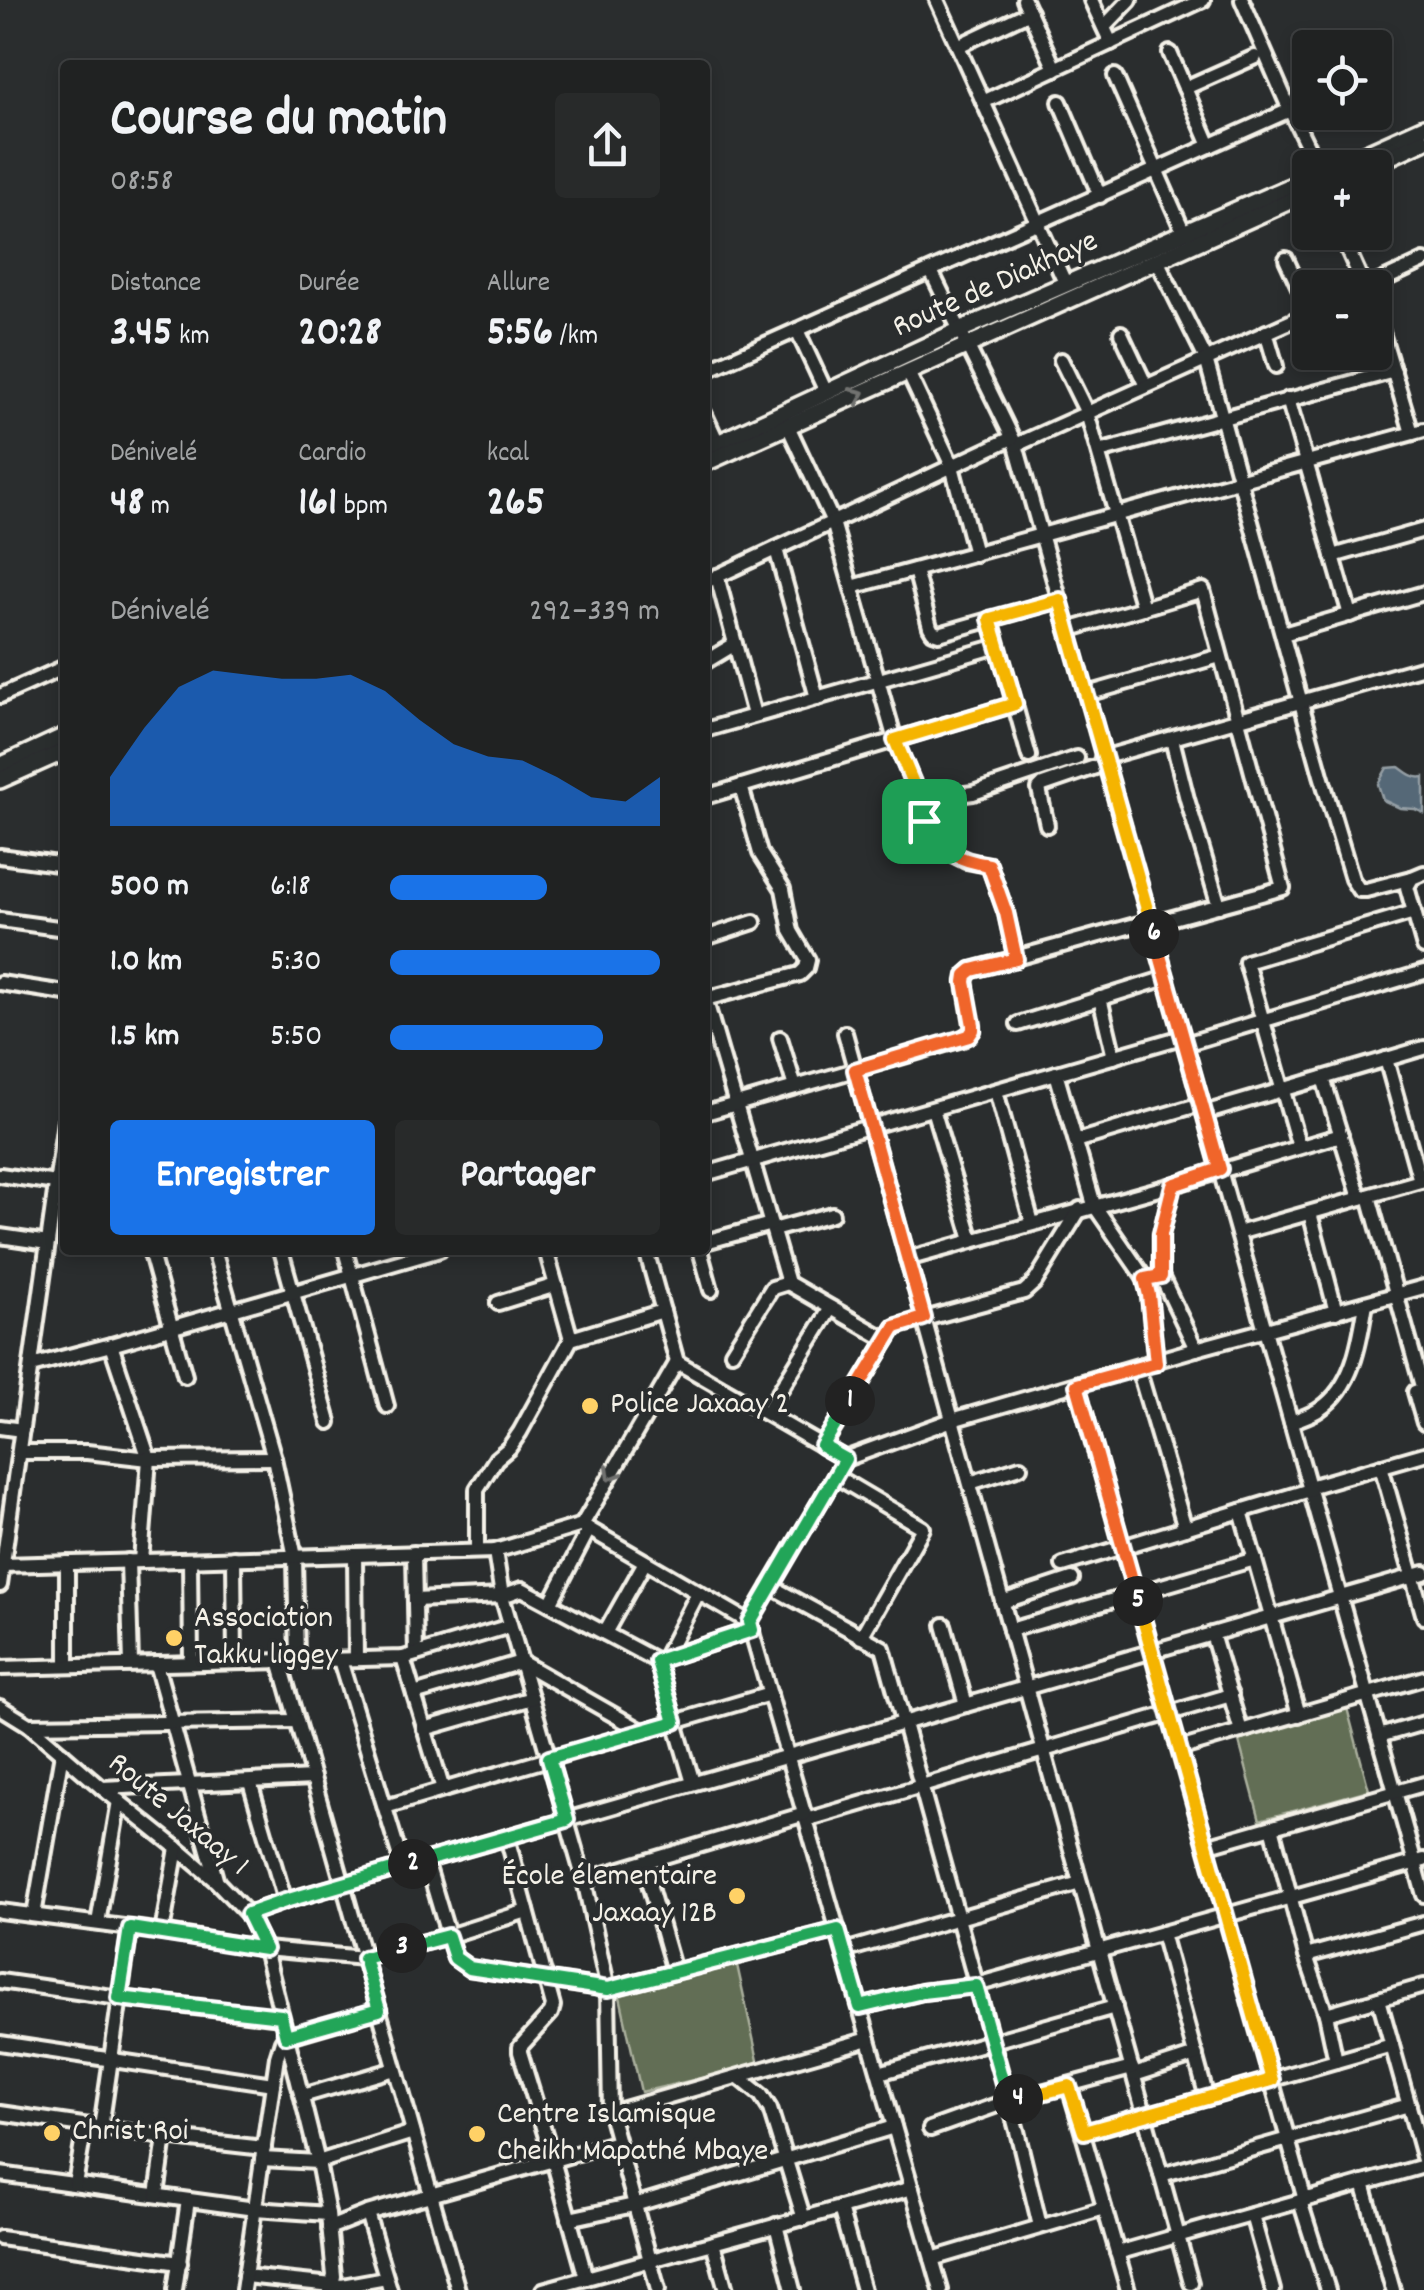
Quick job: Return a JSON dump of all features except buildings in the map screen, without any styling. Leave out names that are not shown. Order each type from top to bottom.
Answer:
[{"type":"main road","points":[[1371,150],[1424,126]]},
{"type":"main road","points":[[1392,156],[1424,141]]},
{"type":"main road","name":"Route de Diakhaye","points":[[710,461],[908,372],[1066,285],[1292,186]]},
{"type":"main road","name":"Route de Diakhaye","points":[[712,446],[826,392],[1157,260],[1292,200]]},
{"type":"main road","points":[[0,766],[60,738]]},
{"type":"main road","points":[[0,780],[60,753]]},
{"type":"street","points":[[1091,0],[1111,43]]},
{"type":"street","points":[[1104,27],[1130,0]]},
{"type":"street","points":[[984,102],[1203,0]]},
{"type":"street","points":[[1242,0],[1309,150]]},
{"type":"street","points":[[943,2],[958,46],[1066,285]]},
{"type":"street","points":[[958,46],[1027,6],[1055,68]]},
{"type":"street","points":[[1170,53],[1210,146]]},
{"type":"street","points":[[1185,88],[1255,57]]},
{"type":"street","points":[[1114,76],[1184,233]]},
{"type":"street","points":[[1060,102],[1100,196]]},
{"type":"street","points":[[710,369],[1290,110]]},
{"type":"street","points":[[1286,258],[1292,272]]},
{"type":"street","points":[[1157,260],[1206,359],[1332,816],[1355,886],[1366,890],[1418,876]]},
{"type":"street","points":[[1392,276],[1424,261]]},
{"type":"street","points":[[931,271],[1014,441],[1379,1736],[1419,1861],[1424,1895]]},
{"type":"street","points":[[754,716],[735,644],[711,579],[952,466],[1086,413],[1292,320]]},
{"type":"street","points":[[797,330],[826,392]]},
{"type":"street","points":[[1266,332],[1276,366]]},
{"type":"street","points":[[1121,333],[1146,386]]},
{"type":"street","points":[[1061,360],[1086,413],[1144,608]]},
{"type":"street","points":[[852,587],[1418,432],[1392,364]]},
{"type":"street","points":[[1099,452],[1394,371]]},
{"type":"street","points":[[908,372],[952,466],[975,554]]},
{"type":"street","points":[[1288,400],[1350,614]]},
{"type":"street","points":[[788,426],[834,522],[895,740],[920,800],[927,833],[934,843],[975,864],[989,865],[1006,913],[1016,959]]},
{"type":"street","points":[[1333,556],[1424,530]]},
{"type":"street","points":[[776,549],[817,698]]},
{"type":"street","points":[[914,570],[933,632],[939,634],[1060,600]]},
{"type":"street","points":[[710,1112],[969,1036],[973,1025],[965,982],[972,970],[1283,888],[1203,590],[1068,630]]},
{"type":"street","points":[[1283,634],[1424,593]]},
{"type":"street","points":[[990,619],[1029,756]]},
{"type":"street","points":[[710,659],[735,644]]},
{"type":"street","points":[[710,729],[998,646]]},
{"type":"street","points":[[1087,694],[1220,656]]},
{"type":"street","points":[[1048,825],[1039,789],[1043,784],[1172,739],[1424,667]]},
{"type":"street","points":[[0,696],[60,669]]},
{"type":"street","points":[[710,795],[1015,704]]},
{"type":"street","points":[[1172,739],[1219,906]]},
{"type":"street","points":[[920,800],[973,793],[1077,758]]},
{"type":"street","points":[[710,998],[800,974],[808,960],[791,931],[783,889],[760,853],[741,786]]},
{"type":"street","points":[[0,856],[60,864]]},
{"type":"street","points":[[1418,876],[1407,887],[1424,946]]},
{"type":"street","points":[[1298,1147],[1246,962],[1414,912]]},
{"type":"street","points":[[0,920],[60,927]]},
{"type":"street","points":[[710,936],[754,922]]},
{"type":"street","points":[[710,1173],[1114,1057],[1262,1021],[1424,972]]},
{"type":"street","points":[[1018,1024],[1166,978]]},
{"type":"street","points":[[0,984],[60,992]]},
{"type":"street","points":[[1100,998],[1114,1057]]},
{"type":"street","points":[[710,1016],[788,1283],[887,1340]]},
{"type":"street","points":[[845,1033],[1192,2284]]},
{"type":"street","points":[[780,1038],[795,1087]]},
{"type":"street","points":[[1076,1141],[1282,1090],[1424,1048]]},
{"type":"street","points":[[1238,1233],[1422,1180],[1386,1059]]},
{"type":"street","points":[[1056,1073],[1076,1141],[1087,1207],[1145,1279],[1156,1363]]},
{"type":"street","points":[[1323,1078],[1397,1295],[1424,1390],[1415,1392],[1424,1423]]},
{"type":"street","points":[[996,1090],[1032,1223]]},
{"type":"street","points":[[933,1108],[972,1240]]},
{"type":"street","points":[[908,1258],[1341,1135]]},
{"type":"street","points":[[0,1176],[60,1184]]},
{"type":"street","points":[[1173,1185],[1161,1234],[1161,1276],[1196,1349]]},
{"type":"street","points":[[0,1585],[6,1498],[22,1430],[48,1243],[60,1189]]},
{"type":"street","points":[[822,1446],[895,1327],[1024,1292],[1087,1207]]},
{"type":"street","points":[[1310,1212],[1336,1312]]},
{"type":"street","points":[[710,1241],[832,1214]]},
{"type":"street","points":[[0,1236],[48,1243]]},
{"type":"street","points":[[151,1255],[184,1376]]},
{"type":"street","points":[[216,1255],[274,1458],[295,1556],[297,1661]]},
{"type":"street","points":[[282,1255],[329,1422]]},
{"type":"street","points":[[346,1255],[387,1406]]},
{"type":"street","points":[[31,1366],[422,1255]]},
{"type":"street","points":[[547,1255],[571,1339]]},
{"type":"street","points":[[550,1604],[586,1527],[677,1362],[647,1255]]},
{"type":"street","points":[[701,1255],[711,1290]]},
{"type":"street","points":[[1145,1279],[1161,1276]]},
{"type":"street","points":[[732,1352],[772,1288],[788,1283]]},
{"type":"street","points":[[498,1303],[556,1286]]},
{"type":"street","points":[[941,2290],[751,1626],[770,1586],[845,1459],[952,1420],[1424,1287]]},
{"type":"street","points":[[1291,1422],[1320,1410],[1338,1391],[1357,1355],[1366,1303]]},
{"type":"street","points":[[766,1413],[832,1308]]},
{"type":"street","points":[[477,1552],[477,1489],[520,1432],[571,1339],[663,1311]]},
{"type":"street","points":[[110,1346],[149,1460],[134,1561],[131,1664]]},
{"type":"street","points":[[677,1362],[845,1459]]},
{"type":"street","points":[[1138,1368],[1185,1528]]},
{"type":"street","points":[[1077,1385],[1328,2290]]},
{"type":"street","points":[[0,1428],[22,1430]]},
{"type":"street","points":[[18,1452],[87,1452],[149,1460],[274,1458]]},
{"type":"street","points":[[1063,1564],[1424,1454]]},
{"type":"street","points":[[1381,1466],[1418,1574],[1424,1617]]},
{"type":"street","points":[[970,1483],[1020,1467]]},
{"type":"street","points":[[835,1476],[924,1528],[861,1637]]},
{"type":"street","points":[[1241,1511],[1299,1714]]},
{"type":"street","points":[[3,1564],[495,1551],[586,1527],[751,1626]]},
{"type":"street","points":[[495,1551],[510,1626],[584,1880],[608,1989],[610,2113],[658,2290]]},
{"type":"street","points":[[414,1553],[415,1600],[409,1656],[414,1694],[443,1790]]},
{"type":"street","points":[[354,1555],[356,1659]]},
{"type":"street","points":[[234,1558],[235,1662]]},
{"type":"street","points":[[1010,1630],[1254,1558]]},
{"type":"street","points":[[190,1560],[191,1663]]},
{"type":"street","points":[[606,1633],[645,1562]]},
{"type":"street","points":[[67,1563],[67,1666]]},
{"type":"street","points":[[248,1914],[1418,1574]]},
{"type":"street","points":[[1002,1602],[1072,1579]]},
{"type":"street","points":[[770,1586],[883,1648],[1040,2226]]},
{"type":"street","points":[[415,1600],[502,1596],[522,1588],[661,1660],[751,1626]]},
{"type":"street","points":[[693,1783],[661,1660],[698,1592]]},
{"type":"street","points":[[944,1625],[966,1705]]},
{"type":"street","points":[[0,1668],[409,1656],[510,1626]]},
{"type":"street","points":[[1212,1634],[1241,1731]]},
{"type":"street","points":[[340,1660],[403,1867]]},
{"type":"street","points":[[280,1661],[458,2290]]},
{"type":"street","points":[[414,1694],[521,1662],[642,1731]]},
{"type":"street","points":[[156,1664],[216,1882]]},
{"type":"street","points":[[1179,1749],[1424,1678]]},
{"type":"street","points":[[385,1807],[770,1694]]},
{"type":"street","points":[[584,1880],[1230,1695]]},
{"type":"street","points":[[424,1729],[532,1698]]},
{"type":"street","name":"Route Jaxaay 1","points":[[0,1707],[28,1725],[178,1848],[248,1914],[265,1949],[318,2162],[334,2276],[331,2288]]},
{"type":"street","points":[[28,1725],[297,1721]]},
{"type":"street","points":[[1379,1736],[1424,1723]]},
{"type":"street","points":[[34,1915],[62,1753]]},
{"type":"street","points":[[102,1788],[313,1778]]},
{"type":"street","points":[[250,1782],[285,1901]]},
{"type":"street","points":[[1206,1846],[1424,1784]]},
{"type":"street","points":[[98,1924],[119,1800]]},
{"type":"street","points":[[1272,1828],[1336,2061]]},
{"type":"street","points":[[507,1837],[553,2006],[552,2013],[520,2047],[520,2052],[586,2278]]},
{"type":"street","points":[[162,1932],[178,1848]]},
{"type":"street","points":[[426,1860],[455,1958],[469,1968],[608,1989],[838,1930]]},
{"type":"street","points":[[860,2007],[922,1992],[976,1986],[1419,1861]]},
{"type":"street","points":[[642,1863],[674,1971]]},
{"type":"street","points":[[844,1951],[1080,1883]]},
{"type":"street","points":[[0,1910],[265,1949],[364,1958],[528,1911]]},
{"type":"street","points":[[1306,1956],[1424,1923]]},
{"type":"street","points":[[101,2128],[130,1928]]},
{"type":"street","points":[[1162,1933],[1208,2098]]},
{"type":"street","points":[[0,1982],[281,2016]]},
{"type":"street","points":[[1326,2014],[1424,1986]]},
{"type":"street","points":[[1117,2253],[1424,2163],[1379,1998]]},
{"type":"street","points":[[879,2074],[1115,2007]]},
{"type":"street","points":[[368,2213],[388,2284],[331,2288],[245,2283],[280,2046],[286,2036],[379,2010]]},
{"type":"street","points":[[610,2113],[869,2038]]},
{"type":"street","points":[[0,2044],[273,2084]]},
{"type":"street","points":[[1084,2132],[1392,2045]]},
{"type":"street","points":[[930,2129],[1008,2101],[1196,2054]]},
{"type":"street","points":[[302,2096],[396,2069]]},
{"type":"street","points":[[739,2077],[766,2100],[804,2219]]},
{"type":"street","points":[[1069,2086],[1128,2290]]},
{"type":"street","points":[[1161,2175],[1409,2105]]},
{"type":"street","points":[[0,2114],[318,2162],[413,2132]]},
{"type":"street","points":[[74,2184],[84,2126]]},
{"type":"street","points":[[569,2218],[634,2205],[894,2128]]},
{"type":"street","points":[[157,2195],[165,2137]]},
{"type":"street","points":[[0,2174],[328,2221],[617,2142]]},
{"type":"street","points":[[1363,2184],[1393,2290]]},
{"type":"street","points":[[542,2290],[912,2188]]},
{"type":"street","points":[[176,2290],[188,2200]]},
{"type":"street","points":[[840,2208],[863,2290]]},
{"type":"street","points":[[932,2259],[1104,2208]]},
{"type":"street","points":[[1252,2215],[1274,2290]]},
{"type":"street","points":[[776,2226],[792,2290]]},
{"type":"street","points":[[0,2238],[180,2263]]},
{"type":"street","points":[[712,2243],[726,2290]]},
{"type":"green space","points":[[1347,1708],[1369,1790],[1260,1820],[1238,1738]]},
{"type":"green space","points":[[737,1965],[759,2065],[641,2092],[619,1992]]},
{"type":"water","points":[[1399,767],[1424,777],[1424,813],[1383,800],[1378,784],[1387,768]]},
{"type":"place","name":"Police Jaxaay 2","points":[[590,1406]]},
{"type":"place","name":"Association Takku liggey","points":[[174,1638]]},
{"type":"place","name":"École élementaire Jaxaay 12B","points":[[737,1896]]},
{"type":"place","name":"Christ Roi","points":[[52,2133]]},
{"type":"place","name":"Centre Islamisque Cheikh Mapathé Mbaye","points":[[477,2134]]},
{"type":"route","points":[[1060,600],[1220,1169],[1173,1185],[1161,1234],[1161,1276],[1145,1279],[1156,1363],[1077,1385],[1272,2080],[1084,2132],[1069,2086],[1008,2101],[976,1986],[922,1992],[860,2007],[838,1930],[608,1989],[469,1968],[455,1958],[448,1936],[364,1958],[379,2010],[286,2036],[281,2016],[119,1998],[130,1928],[265,1949],[248,1914],[567,1820],[549,1758],[675,1722],[657,1661],[752,1630],[750,1622],[845,1459],[822,1446],[895,1327],[924,1318],[855,1070],[969,1036],[973,1025],[966,975],[1016,959],[1006,913],[989,865],[975,864],[934,843],[924,821],[920,800],[895,740],[1015,704],[990,619],[1060,600]]}]
